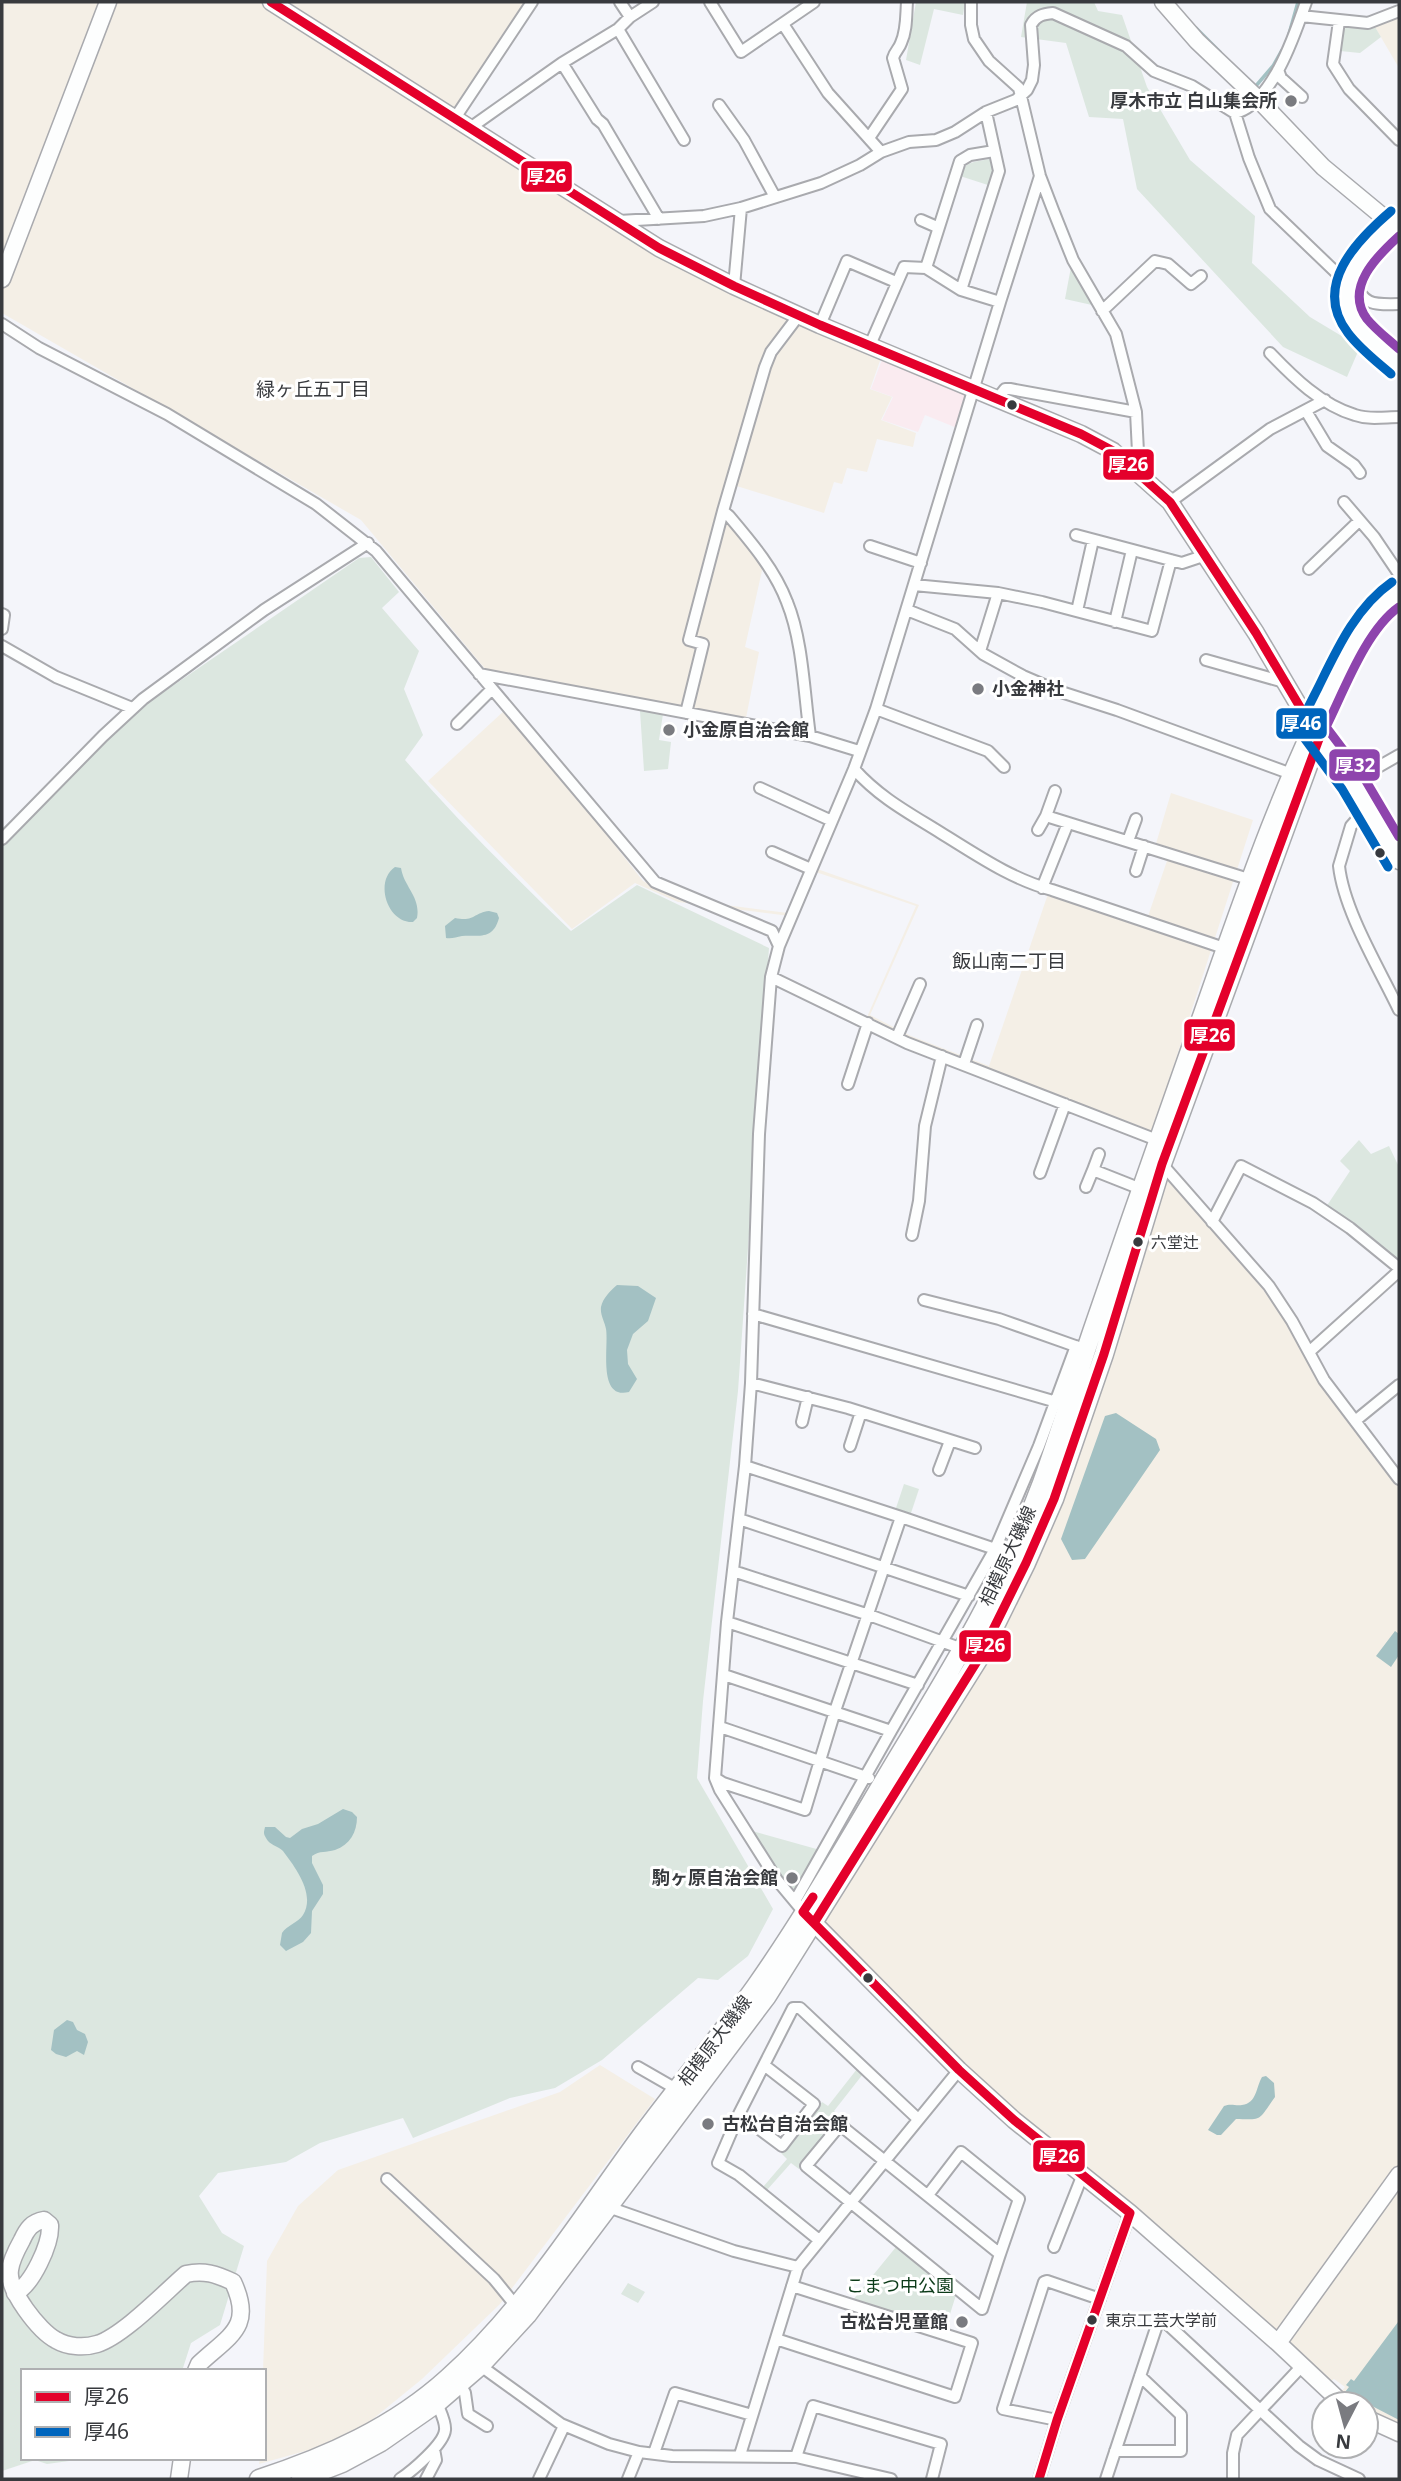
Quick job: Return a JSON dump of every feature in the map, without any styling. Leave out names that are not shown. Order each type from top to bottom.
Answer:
[{"type":"main road","points":[[1396,223],[1356,266],[1348,281],[1346,300],[1355,322],[1399,365]]},
{"type":"main road","name":"相模原大磯線","points":[[888,1790],[1011,1556],[1040,1488],[1062,1404],[1081,1348],[1157,1140],[1315,733],[1363,630],[1391,596],[1399,592]]},
{"type":"main road","name":"相模原大磯線","points":[[1315,733],[1368,639],[1399,598]]},
{"type":"main road","name":"相模原大磯線","points":[[309,2478],[381,2442],[460,2384],[643,2133],[759,1982],[979,1658],[1011,1556],[1054,1499],[1104,1354],[1232,950]]},
{"type":"main road","name":"相模原大磯線","points":[[259,2479],[327,2455],[376,2429],[476,2361],[527,2315],[767,1996],[804,1912]]},
{"type":"street","points":[[2,279],[108,2]]},
{"type":"street","points":[[271,2],[659,248],[820,325],[998,398],[1113,451],[1170,502],[1206,555],[1315,733],[1352,782],[1399,861]]},
{"type":"street","points":[[455,118],[532,2]]},
{"type":"street","points":[[620,2],[630,17]]},
{"type":"street","points":[[470,128],[562,63],[618,29],[630,17],[653,2]]},
{"type":"street","points":[[710,2],[741,52],[814,2]]},
{"type":"street","points":[[869,138],[902,89],[888,57],[901,45],[906,27],[907,2]]},
{"type":"street","points":[[971,2],[974,39],[981,51],[1021,93],[1040,176],[1073,260],[1116,334],[1136,412],[1139,472]]},
{"type":"street","points":[[1163,2],[1197,41],[1257,98],[1323,167],[1396,223]]},
{"type":"street","points":[[1235,113],[1244,111],[1278,70],[1290,49],[1306,2]]},
{"type":"street","points":[[1301,16],[1368,23],[1399,11]]},
{"type":"street","points":[[616,221],[704,216],[741,208],[821,183],[881,152],[909,142],[936,140],[955,132],[986,112],[1016,100],[1027,90],[1032,80],[1034,65],[1031,24],[1034,19],[1053,13],[1126,46],[1154,71],[1192,86],[1235,113],[1249,158],[1270,209],[1348,281],[1364,300],[1378,305],[1399,304]]},
{"type":"street","points":[[1339,21],[1333,64],[1349,89],[1399,140]]},
{"type":"street","points":[[783,23],[828,93],[881,152]]},
{"type":"street","points":[[618,29],[666,119],[684,140]]},
{"type":"street","points":[[562,63],[597,119],[603,124],[659,219]]},
{"type":"street","points":[[1278,70],[1281,78],[1302,97]]},
{"type":"street","points":[[720,111],[775,197]]},
{"type":"street","points":[[961,290],[999,171],[986,112]]},
{"type":"street","points":[[926,268],[960,160],[970,155],[994,151]]},
{"type":"street","points":[[1040,176],[876,709],[854,769],[779,946],[771,977],[759,1133],[751,1383],[745,1466],[727,1622],[715,1778],[777,1880],[804,1912],[959,2070],[1014,2120],[1130,2213],[1278,2343],[1327,2390]]},
{"type":"street","points":[[734,286],[741,208]]},
{"type":"street","points":[[921,220],[937,227]]},
{"type":"street","points":[[820,325],[847,261],[896,282]]},
{"type":"street","points":[[1102,311],[1155,261],[1168,264],[1191,284],[1200,276]]},
{"type":"street","points":[[870,345],[904,267],[926,268],[961,290],[1000,302]]},
{"type":"street","points":[[686,713],[703,643],[689,640],[723,511],[771,352],[799,315]]},
{"type":"street","points":[[2,324],[38,348],[167,414],[316,504],[368,543],[655,882],[772,931],[779,946]]},
{"type":"street","points":[[1270,353],[1292,376],[1325,400],[1353,415],[1367,418],[1399,417]]},
{"type":"street","points":[[998,398],[1004,389],[1010,389],[1136,412]]},
{"type":"street","points":[[1170,502],[1270,429],[1325,400]]},
{"type":"street","points":[[1306,411],[1327,446],[1357,466]]},
{"type":"street","points":[[1344,502],[1399,574]]},
{"type":"street","points":[[723,511],[764,561],[787,601],[798,646],[810,736]]},
{"type":"street","points":[[1309,569],[1359,521]]},
{"type":"street","points":[[1076,535],[1171,560],[1186,562],[1206,555]]},
{"type":"street","points":[[1077,611],[1094,540]]},
{"type":"street","points":[[2,839],[132,708],[264,610],[368,543]]},
{"type":"street","points":[[873,550],[921,563]]},
{"type":"street","points":[[1115,622],[1132,550]]},
{"type":"street","points":[[914,585],[998,593],[1152,631],[1171,560]]},
{"type":"street","points":[[980,651],[998,593]]},
{"type":"street","points":[[908,610],[955,629],[980,651],[1023,676],[1058,691],[1297,776]]},
{"type":"street","points":[[2,614],[2,629]]},
{"type":"street","points":[[2,646],[56,677],[132,708]]},
{"type":"street","points":[[1206,660],[1284,681]]},
{"type":"street","points":[[479,674],[810,736],[859,751]]},
{"type":"street","points":[[457,724],[492,689]]},
{"type":"street","points":[[876,709],[988,751],[1005,765]]},
{"type":"street","points":[[1352,782],[1399,755]]},
{"type":"street","points":[[854,769],[874,790],[992,865],[1033,886],[1232,950]]},
{"type":"street","points":[[760,788],[773,799],[832,821]]},
{"type":"street","points":[[1038,830],[1055,791]]},
{"type":"street","points":[[1367,808],[1351,826],[1339,866],[1348,901],[1399,1010]]},
{"type":"street","points":[[1046,816],[1257,882]]},
{"type":"street","points":[[1128,841],[1136,818]]},
{"type":"street","points":[[1042,888],[1068,823]]},
{"type":"street","points":[[1136,871],[1144,846]]},
{"type":"street","points":[[772,852],[811,870]]},
{"type":"street","points":[[771,977],[897,1037],[1157,1140],[1162,1164],[1269,1286],[1324,1380],[1399,1479]]},
{"type":"street","points":[[897,1037],[920,992]]},
{"type":"street","points":[[850,1083],[868,1023]]},
{"type":"street","points":[[964,1064],[977,1025]]},
{"type":"street","points":[[912,1235],[919,1224],[925,1126],[942,1056]]},
{"type":"street","points":[[1040,1173],[1065,1104]]},
{"type":"street","points":[[1086,1187],[1099,1154]]},
{"type":"street","points":[[1212,1222],[1241,1166],[1313,1203],[1350,1228],[1399,1270],[1309,1352]]},
{"type":"street","points":[[1093,1170],[1140,1189]]},
{"type":"street","points":[[924,1300],[936,1309],[999,1318],[1104,1354]]},
{"type":"street","points":[[753,1314],[1062,1404]]},
{"type":"street","points":[[751,1383],[861,1412],[975,1448]]},
{"type":"street","points":[[1355,1422],[1399,1385]]},
{"type":"street","points":[[802,1422],[808,1397]]},
{"type":"street","points":[[850,1446],[861,1412]]},
{"type":"street","points":[[939,1470],[950,1441]]},
{"type":"street","points":[[745,1466],[1011,1556],[969,1596],[865,1776],[804,1912]]},
{"type":"street","points":[[802,1822],[835,1711],[901,1517]]},
{"type":"street","points":[[739,1519],[969,1596]]},
{"type":"street","points":[[733,1570],[943,1641],[979,1658]]},
{"type":"street","points":[[727,1622],[918,1685]]},
{"type":"street","points":[[724,1675],[891,1731]]},
{"type":"street","points":[[720,1727],[865,1776],[888,1790]]},
{"type":"street","points":[[715,1778],[805,1810]]},
{"type":"street","points":[[819,2240],[747,2181],[718,2163],[793,2008],[800,2008],[918,2119]]},
{"type":"street","points":[[739,2115],[782,2146],[814,2104],[764,2065]]},
{"type":"street","points":[[638,2067],[678,2090]]},
{"type":"street","points":[[740,2455],[798,2267],[959,2070]]},
{"type":"street","points":[[928,2194],[961,2152],[1019,2199],[982,2309],[806,2166],[840,2125],[1000,2254]]},
{"type":"street","points":[[1054,2247],[1083,2174]]},
{"type":"street","points":[[1278,2343],[1399,2175]]},
{"type":"street","points":[[387,2179],[494,2279],[516,2306]]},
{"type":"street","points":[[608,2207],[734,2251],[798,2267]]},
{"type":"street","points":[[1039,2479],[1056,2420],[1130,2213]]},
{"type":"street","points":[[15,2293],[54,2340],[86,2347],[100,2344],[117,2334],[186,2274],[200,2271],[215,2274],[233,2282],[242,2305],[242,2317],[238,2328],[197,2369]]},
{"type":"street","points":[[1056,2420],[1003,2409],[1044,2282],[1100,2299]]},
{"type":"street","points":[[776,2339],[955,2397],[972,2343],[792,2286]]},
{"type":"street","points":[[1106,2479],[1157,2325],[1162,2319],[1259,2411],[1318,2460],[1359,2479]]},
{"type":"street","points":[[476,2361],[564,2426],[609,2444],[639,2452],[672,2456],[796,2457],[891,2479]]},
{"type":"street","points":[[1233,2479],[1233,2452],[1237,2435],[1301,2367]]},
{"type":"street","points":[[1115,2451],[1181,2451],[1181,2415],[1140,2376]]},
{"type":"street","points":[[460,2384],[465,2393],[468,2414],[487,2426]]},
{"type":"street","points":[[654,2453],[675,2393],[752,2414]]},
{"type":"street","points":[[400,2479],[434,2449],[445,2434],[446,2428],[437,2403]]},
{"type":"street","points":[[796,2457],[813,2406],[941,2444],[932,2479]]},
{"type":"street","points":[[1380,2424],[1399,2433]]},
{"type":"street","points":[[539,2479],[564,2426]]},
{"type":"street","points":[[426,2479],[436,2460],[434,2449]]},
{"type":"street","points":[[628,2479],[639,2452]]},
{"type":"street","points":[[179,2479],[181,2460]]},
{"type":"shaded area","points":[[2,2],[530,2],[451,123],[658,256],[882,355],[870,389],[892,397],[881,420],[916,433],[913,447],[877,439],[867,472],[847,468],[842,484],[834,482],[824,513],[727,483],[719,512],[731,523],[763,566],[745,647],[759,652],[745,723],[491,670],[508,709],[643,881],[679,899],[788,913],[806,865],[919,905],[870,1015],[911,1036],[989,1066],[1049,891],[1145,925],[1168,858],[1155,847],[1171,793],[1253,820],[1153,1130],[1173,1183],[1259,1284],[1399,1483],[1399,2423],[1380,2415],[1380,2390],[1343,2390],[1345,2387],[1334,2379],[1331,2381],[963,2064],[821,1921],[1032,1562],[1165,1181],[1147,1129],[909,1038],[867,1017],[916,906],[807,869],[790,916],[678,902],[635,883],[572,929],[428,781],[505,710],[491,676],[361,520],[2,313]]},
{"type":"shaded area","points":[[1399,17],[1399,68],[1375,27]]},
{"type":"shaded area","points":[[883,357],[961,391],[966,396],[957,428],[925,415],[918,432],[882,420],[893,397],[871,389]]},
{"type":"shaded area","points":[[600,2065],[655,2099],[500,2304],[422,2379],[368,2423],[316,2448],[259,2464],[260,2460],[266,2460],[266,2369],[263,2369],[267,2261],[298,2206],[338,2170],[560,2092]]},
{"type":"green space","points":[[916,2],[965,2],[963,15],[934,9],[920,65],[906,60]]},
{"type":"green space","points":[[1027,2],[1094,2],[1098,11],[1122,15],[1147,87],[1190,160],[1255,216],[1252,263],[1310,317],[1360,347],[1347,377],[1283,347],[1137,189],[1123,119],[1089,117],[1066,43],[1021,37]]},
{"type":"green space","points":[[1347,27],[1375,27],[1381,37],[1360,53],[1340,51],[1343,30]]},
{"type":"green space","points":[[989,159],[993,162],[995,171],[991,186],[960,176],[964,167]]},
{"type":"green space","points":[[1071,267],[1092,305],[1065,299]]},
{"type":"green space","points":[[371,557],[399,592],[382,608],[419,651],[404,689],[423,735],[405,760],[528,890],[571,931],[637,885],[769,948],[738,1391],[703,1701],[697,1778],[773,1909],[748,1956],[718,1980],[698,1978],[602,2060],[555,2088],[510,2098],[413,2138],[403,2118],[320,2143],[286,2162],[218,2173],[199,2196],[222,2233],[244,2246],[220,2325],[191,2343],[183,2369],[21,2369],[21,2460],[35,2460],[2,2471],[2,844],[136,711],[359,558]]},
{"type":"green space","points":[[640,711],[663,714],[659,740],[671,742],[668,769],[644,771]]},
{"type":"green space","points":[[1359,1140],[1371,1154],[1389,1146],[1399,1167],[1399,1262],[1326,1207],[1350,1171],[1340,1161]]},
{"type":"green space","points":[[904,1484],[919,1489],[910,1516],[895,1511]]},
{"type":"green space","points":[[752,1831],[820,1850],[797,1893],[778,1874]]},
{"type":"green space","points":[[857,2069],[863,2074],[834,2111],[841,2118],[799,2169],[791,2163],[767,2190],[763,2187],[787,2159],[781,2153],[822,2102],[828,2106]]},
{"type":"green space","name":"こまつ中公園","points":[[896,2247],[956,2295],[945,2330],[852,2301]]},
{"type":"green space","points":[[628,2283],[645,2292],[638,2303],[621,2294]]},
{"type":"green space","points":[[35,2460],[76,2460],[47,2464]]},
{"type":"water","points":[[395,867],[401,868],[417,904],[417,918],[413,922],[396,916],[386,900],[385,882]]},
{"type":"water","points":[[489,911],[497,913],[499,918],[489,933],[446,938],[445,926],[455,918],[467,919]]},
{"type":"water","points":[[617,1285],[638,1286],[656,1298],[648,1321],[633,1334],[627,1350],[628,1364],[637,1379],[629,1392],[619,1392],[612,1388],[608,1380],[606,1329],[601,1307],[607,1295]]},
{"type":"water","points":[[1116,1413],[1156,1439],[1160,1450],[1085,1559],[1072,1560],[1061,1539],[1105,1416]]},
{"type":"water","points":[[1395,1631],[1399,1634],[1399,1655],[1391,1667],[1376,1656]]},
{"type":"water","points":[[343,1809],[357,1817],[354,1833],[340,1848],[312,1856],[312,1863],[323,1885],[323,1894],[312,1911],[311,1933],[303,1942],[286,1951],[280,1945],[282,1933],[303,1915],[306,1890],[283,1851],[267,1840],[265,1827],[275,1827],[290,1838],[302,1829],[318,1824]]},
{"type":"water","points":[[67,2020],[73,2022],[77,2030],[85,2034],[88,2042],[84,2055],[77,2051],[66,2057],[51,2050],[54,2030]]},
{"type":"water","points":[[1266,2076],[1274,2083],[1275,2097],[1260,2117],[1236,2119],[1221,2135],[1208,2130],[1224,2106],[1242,2105],[1251,2101],[1262,2077]]},
{"type":"water","points":[[1398,2322],[1399,2420],[1380,2410],[1380,2390],[1347,2390],[1349,2387],[1346,2385],[1351,2379],[1354,2381]]},
{"type":"waterway","points":[[1289,34],[1298,2]]},
{"type":"waterway","points":[[1196,28],[1220,52]]},
{"type":"waterway","points":[[1253,85],[1255,87],[1273,66],[1282,50]]},
{"type":"transit line","name":"厚26","points":[[271,2],[659,248],[820,325],[1081,434],[1113,451],[1170,502],[1256,633],[1319,739],[1162,1164],[1104,1354],[1054,1499],[979,1658],[814,1923]]},
{"type":"transit line","name":"厚46","points":[[1391,211],[1353,250],[1337,282],[1335,298],[1338,315],[1348,333],[1391,374]]},
{"type":"transit line","name":"厚32","points":[[1399,236],[1381,253],[1366,273],[1359,296],[1367,319],[1399,349]]},
{"type":"transit line","name":"厚46","points":[[1388,867],[1342,789],[1302,735],[1300,727],[1349,630],[1368,604],[1392,582]]},
{"type":"transit line","name":"厚32","points":[[1399,607],[1387,617],[1366,646],[1326,727],[1363,776],[1399,837]]},
{"type":"transit line","name":"厚26","points":[[813,1897],[803,1912],[959,2070],[1014,2120],[1130,2213],[1039,2479]]},
{"type":"place","name":"厚木市立 白山集会所","points":[[1291,101]]},
{"type":"place","name":"小金神社","points":[[978,689]]},
{"type":"place","name":"小金原自治会館","points":[[669,730]]},
{"type":"place","name":"六堂辻","points":[[1138,1242]]},
{"type":"place","name":"駒ヶ原自治会館","points":[[792,1878]]},
{"type":"place","name":"古松台自治会館","points":[[708,2124]]},
{"type":"place","name":"東京工芸大学前","points":[[1092,2320]]},
{"type":"place","name":"古松台児童館","points":[[962,2322]]},
{"type":"district","name":"緑ヶ丘五丁目","points":[[313,389]]},
{"type":"district","name":"飯山南二丁目","points":[[1009,961]]}]
